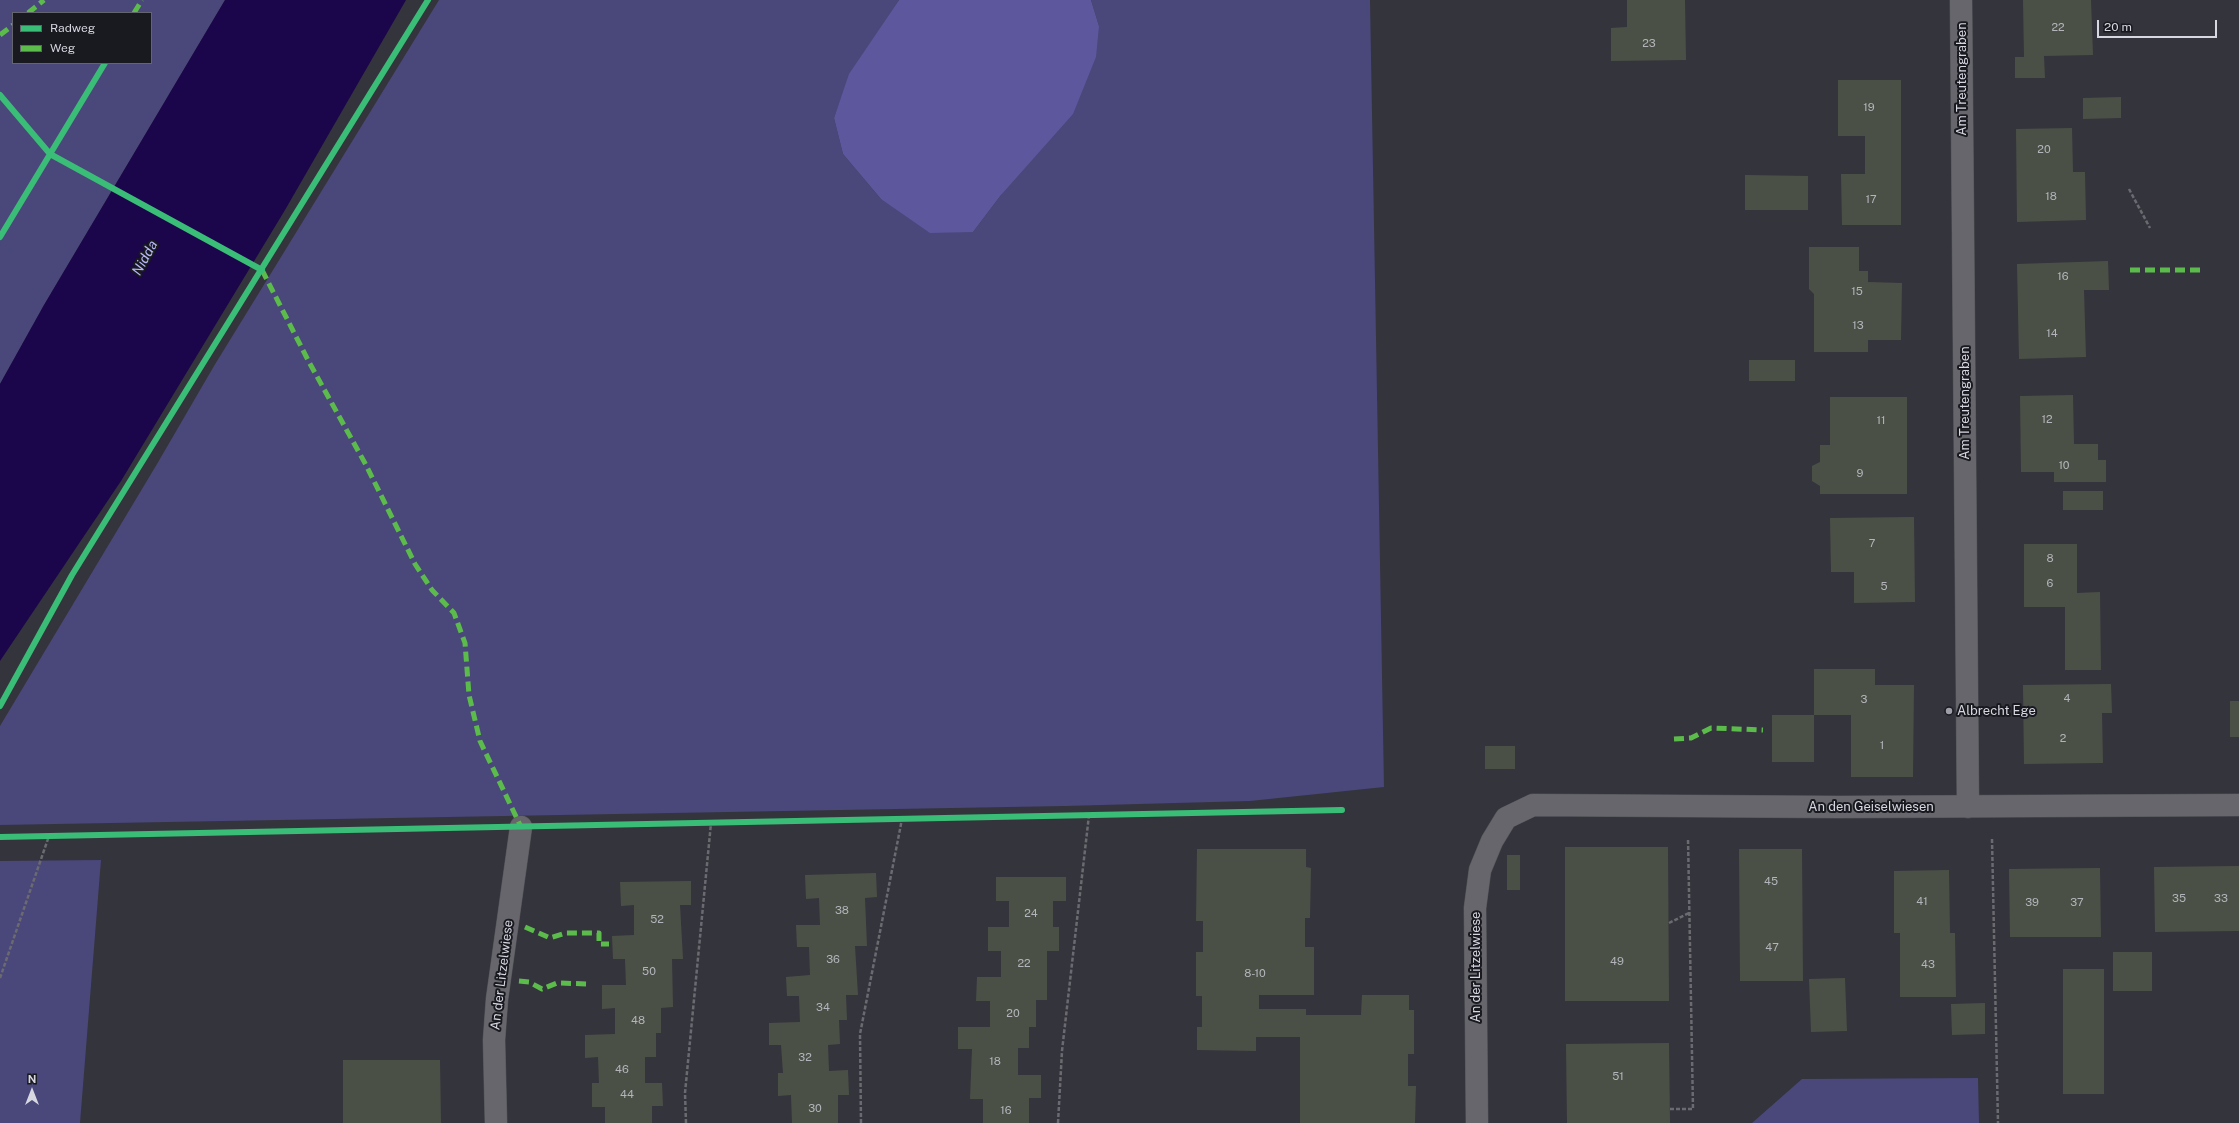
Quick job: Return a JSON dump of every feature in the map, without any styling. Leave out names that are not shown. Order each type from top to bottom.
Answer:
[{"type":"street","name":"Am Treutengraben","points":[[1961,0],[1968,807]]},
{"type":"street","name":"An den Geiselwiesen","points":[[1506,818],[1533,805],[1968,807],[2239,805]]},
{"type":"street","name":"An der Litzelwiese","points":[[1477,1123],[1475,908],[1480,870],[1492,841],[1506,818]]},
{"type":"street","name":"An der Litzelwiese","points":[[496,1123],[494,1040],[498,992],[521,827]]},
{"type":"path","points":[[2129,189],[2150,228]]},
{"type":"path","points":[[1992,807],[1998,1123]]},
{"type":"path","points":[[1058,1123],[1062,1051],[1089,815]]},
{"type":"path","points":[[861,1123],[860,1034],[902,819]]},
{"type":"path","points":[[686,1123],[686,1093],[711,823]]},
{"type":"path","points":[[1670,1109],[1693,1109],[1688,830]]},
{"type":"path","points":[[0,978],[49,836]]},
{"type":"path","points":[[1669,923],[1689,913]]},
{"type":"shaded area","points":[[0,0],[225,0],[44,305],[0,384]]},
{"type":"shaded area","points":[[439,0],[899,0],[850,74],[834,118],[843,154],[881,199],[973,232],[1001,195],[1099,26],[1091,0],[1370,0],[1384,787],[1250,801],[1065,806],[0,825],[0,726],[214,366]]},
{"type":"shaded area","points":[[899,0],[1091,0],[1099,26],[1096,57],[1073,114],[1001,195],[973,232],[930,233],[881,199],[843,154],[834,118],[849,74]]},
{"type":"shaded area","points":[[101,860],[80,1123],[0,1123],[0,861]]},
{"type":"shaded area","points":[[1978,1078],[1979,1123],[1752,1123],[1802,1079]]},
{"type":"water","name":"Nidda","points":[[225,0],[406,0],[285,210],[121,481],[0,661],[0,384],[44,305]]},
{"type":"building","points":[[1627,0],[1685,0],[1686,60],[1611,61],[1611,28],[1627,27]]},
{"type":"building","points":[[2023,0],[2091,0],[2093,55],[2044,56],[2045,78],[2015,78],[2015,57],[2024,57]]},
{"type":"building","points":[[1838,80],[1901,80],[1901,225],[1842,225],[1841,174],[1865,174],[1865,136],[1838,136]]},
{"type":"building","points":[[2121,97],[2121,118],[2083,119],[2083,98]]},
{"type":"building","points":[[2072,128],[2073,172],[2085,172],[2086,220],[2017,222],[2016,129]]},
{"type":"building","points":[[1745,175],[1808,176],[1808,210],[1745,210]]},
{"type":"building","points":[[1809,247],[1859,247],[1859,271],[1868,271],[1868,282],[1902,283],[1901,340],[1868,340],[1868,352],[1814,352],[1814,294],[1809,289]]},
{"type":"building","points":[[2108,261],[2109,290],[2084,290],[2086,357],[2019,359],[2017,264]]},
{"type":"building","points":[[1749,360],[1795,360],[1795,381],[1749,381]]},
{"type":"building","points":[[2073,395],[2074,444],[2098,444],[2098,460],[2106,460],[2106,482],[2054,482],[2054,472],[2021,472],[2020,396]]},
{"type":"building","points":[[1830,397],[1907,397],[1907,494],[1820,494],[1820,486],[1812,481],[1812,466],[1820,462],[1820,445],[1830,445]]},
{"type":"building","points":[[2063,491],[2103,491],[2103,510],[2063,510]]},
{"type":"building","points":[[1914,517],[1915,602],[1854,603],[1854,572],[1831,572],[1830,518]]},
{"type":"building","points":[[2024,544],[2077,544],[2077,593],[2100,592],[2101,670],[2065,670],[2065,607],[2024,607]]},
{"type":"building","points":[[1814,669],[1875,669],[1875,685],[1914,685],[1913,777],[1851,777],[1851,715],[1814,715]]},
{"type":"building","points":[[2111,684],[2112,713],[2102,713],[2103,763],[2024,764],[2023,685]]},
{"type":"building","points":[[2230,701],[2239,701],[2239,737],[2230,737]]},
{"type":"building","points":[[1772,715],[1814,715],[1814,762],[1772,762]]},
{"type":"building","points":[[1485,746],[1515,746],[1515,769],[1485,769]]},
{"type":"building","points":[[1565,847],[1668,847],[1669,1001],[1565,1001]]},
{"type":"building","points":[[1197,849],[1306,849],[1306,867],[1311,868],[1310,918],[1305,918],[1305,947],[1314,947],[1314,995],[1259,995],[1259,1009],[1306,1009],[1306,1015],[1361,1015],[1362,995],[1409,995],[1409,1010],[1414,1010],[1414,1054],[1408,1054],[1408,1086],[1416,1086],[1415,1123],[1300,1123],[1300,1037],[1256,1037],[1256,1051],[1197,1050],[1197,1027],[1202,1027],[1202,996],[1196,996],[1196,952],[1203,952],[1203,921],[1196,921]]},
{"type":"building","points":[[1739,849],[1802,849],[1803,981],[1740,981]]},
{"type":"building","points":[[1507,855],[1520,855],[1520,890],[1507,890]]},
{"type":"building","points":[[2239,866],[2239,931],[2155,932],[2154,867]]},
{"type":"building","points":[[2100,868],[2101,937],[2010,937],[2009,869]]},
{"type":"building","points":[[1949,870],[1950,933],[1955,933],[1956,997],[1900,997],[1900,933],[1894,933],[1894,871]]},
{"type":"building","points":[[876,873],[877,897],[865,898],[867,946],[855,946],[858,995],[846,995],[847,1020],[839,1020],[840,1044],[828,1045],[829,1071],[848,1070],[849,1095],[838,1095],[838,1123],[792,1123],[791,1095],[778,1096],[778,1073],[783,1073],[781,1045],[769,1045],[769,1023],[800,1022],[799,996],[787,996],[786,977],[810,975],[809,947],[797,947],[796,925],[820,925],[819,898],[806,899],[805,875]]},
{"type":"building","points":[[996,877],[1066,877],[1066,901],[1053,901],[1053,927],[1059,927],[1059,951],[1047,951],[1047,1000],[1036,1000],[1036,1027],[1029,1027],[1029,1048],[1018,1048],[1018,1075],[1041,1075],[1041,1098],[1029,1098],[1029,1123],[983,1123],[983,1099],[970,1099],[972,1049],[958,1049],[958,1027],[990,1027],[990,1001],[976,1001],[977,977],[1001,977],[1001,951],[988,951],[988,927],[1009,927],[1009,901],[996,901]]},
{"type":"building","points":[[691,881],[691,905],[680,905],[683,959],[672,959],[673,1007],[661,1008],[661,1033],[656,1033],[656,1057],[645,1057],[645,1083],[662,1083],[663,1106],[652,1106],[652,1123],[605,1123],[605,1107],[592,1107],[592,1083],[599,1083],[598,1057],[585,1058],[585,1035],[615,1034],[615,1008],[602,1009],[602,985],[626,985],[625,959],[613,959],[612,936],[634,935],[634,905],[621,906],[620,882]]},
{"type":"building","points":[[2113,952],[2152,952],[2152,991],[2113,991]]},
{"type":"building","points":[[2063,969],[2104,969],[2104,1094],[2063,1094]]},
{"type":"building","points":[[1845,978],[1847,1031],[1811,1032],[1809,979]]},
{"type":"building","points":[[1985,1003],[1985,1034],[1952,1035],[1951,1004]]},
{"type":"building","points":[[1669,1043],[1670,1123],[1567,1123],[1566,1044]]},
{"type":"building","points":[[343,1060],[440,1060],[441,1123],[343,1123]]},
{"type":"marked path","points":[[29,12],[44,0]]},
{"type":"marked path","points":[[135,12],[142,0]]},
{"type":"marked path","points":[[0,35],[12,26]]},
{"type":"marked path","points":[[262,270],[309,362],[366,465],[415,564],[432,590],[454,613],[465,643],[469,695],[480,741],[521,827]]},
{"type":"marked path","points":[[2130,270],[2205,270]]},
{"type":"marked path","points":[[1674,739],[1691,738],[1711,728],[1763,730]]},
{"type":"marked path","points":[[525,927],[550,938],[566,933],[599,933],[599,944],[609,944]]},
{"type":"marked path","points":[[519,981],[529,982],[542,989],[557,983],[590,984]]},
{"type":"cycle path","points":[[0,706],[72,575],[428,0]]},
{"type":"cycle path","points":[[0,237],[104,64]]},
{"type":"cycle path","points":[[0,95],[50,154],[262,270]]},
{"type":"cycle path","points":[[0,837],[1342,810]]},
{"type":"place","name":"Albrecht Ege","points":[[1949,711]]}]
